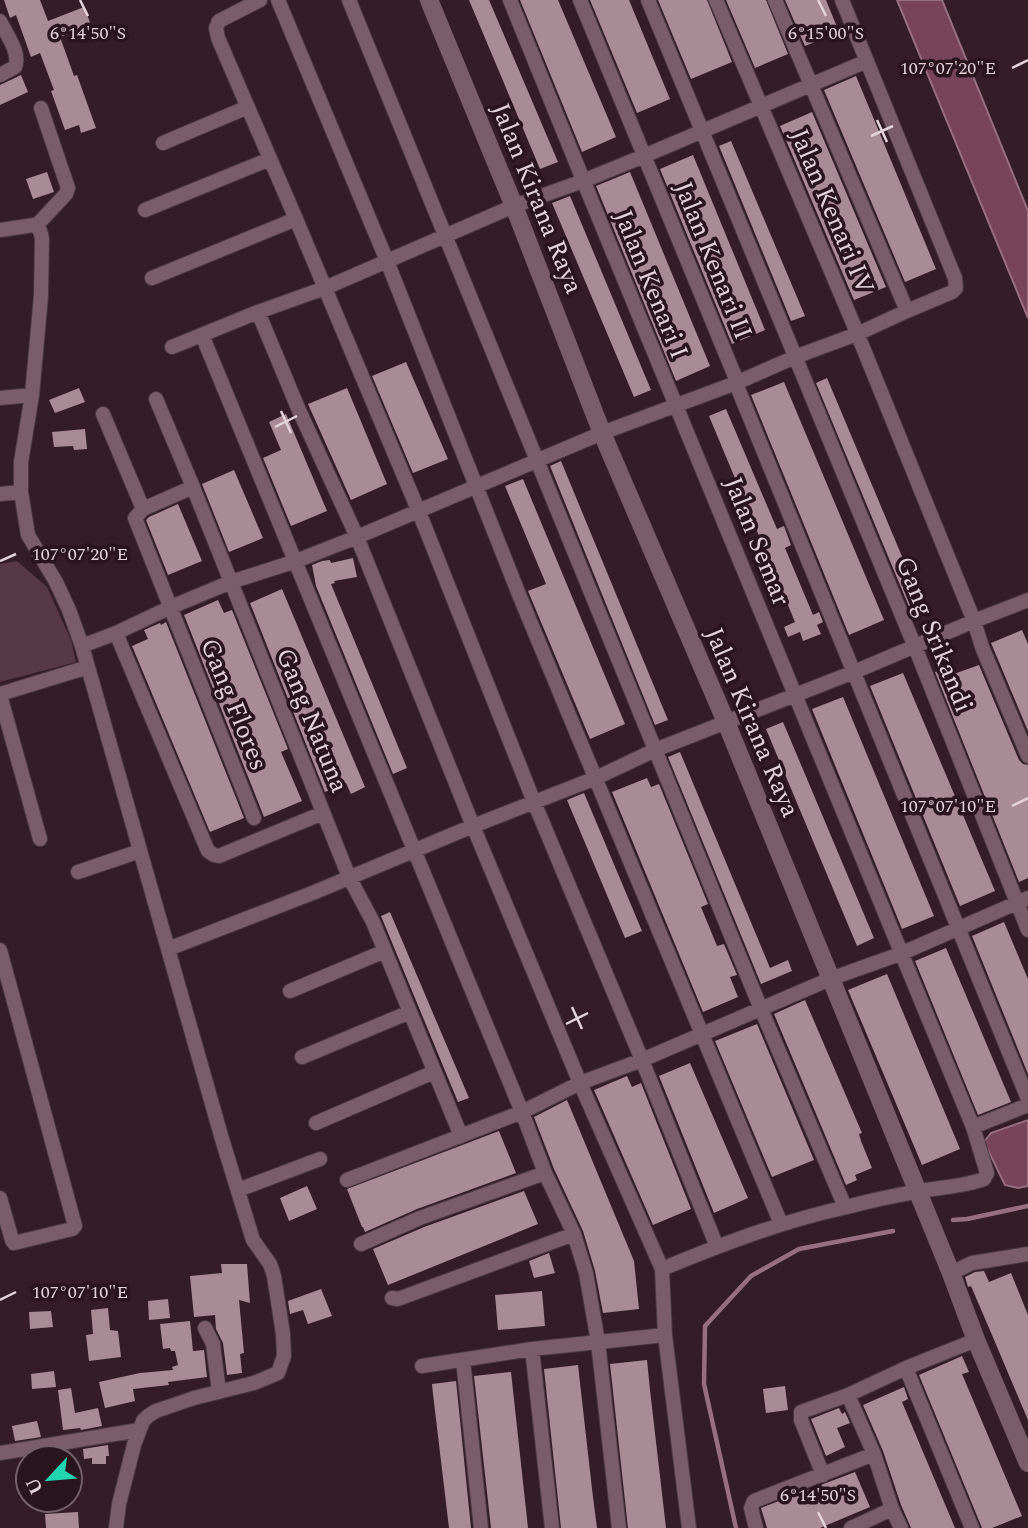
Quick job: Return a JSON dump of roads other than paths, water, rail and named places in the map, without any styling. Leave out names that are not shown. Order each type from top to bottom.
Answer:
[{"type":"street","points":[[260,0],[219,21],[216,28],[218,38],[419,512],[534,802],[717,1247]]},
{"type":"street","points":[[278,0],[387,261],[520,597],[781,1224]]},
{"type":"street","points":[[349,0],[761,1009],[845,1207]]},
{"type":"street","name":"Jalan Kirana Raya","points":[[429,0],[514,206],[602,433],[726,722],[1028,1463]]},
{"type":"street","points":[[510,0],[583,181]]},
{"type":"street","name":"Jalan Kenari II","points":[[580,0],[1028,1099]]},
{"type":"street","name":"Gang Srikandi","points":[[648,0],[1022,901],[1028,930]]},
{"type":"street","name":"Jalan Kenari IV","points":[[716,0],[857,334],[1028,756]]},
{"type":"street","points":[[775,0],[907,311]]},
{"type":"street","points":[[82,646],[232,582],[358,537],[602,433],[857,334],[952,292],[956,284],[842,0]]},
{"type":"street","points":[[0,21],[17,60],[15,67],[0,75]]},
{"type":"street","points":[[172,347],[324,288],[514,206],[644,156],[867,61]]},
{"type":"street","points":[[163,143],[248,107]]},
{"type":"street","points":[[36,226],[66,194],[68,188],[41,108]]},
{"type":"street","points":[[145,210],[270,159]]},
{"type":"street","name":"Jalan Kenari I","points":[[583,181],[676,405]]},
{"type":"street","points":[[152,278],[296,219]]},
{"type":"street","points":[[0,230],[30,225],[36,226],[42,236],[41,296],[32,395],[21,462],[21,492],[27,535],[56,582],[82,646],[218,1126],[253,1240],[270,1264],[274,1276],[283,1334],[284,1356],[280,1372],[276,1375],[156,1410],[143,1421],[119,1504],[116,1528]]},
{"type":"street","points":[[258,312],[298,408],[358,537],[580,1083],[662,1269],[665,1335],[689,1528]]},
{"type":"street","points":[[202,335],[545,1173],[573,1234],[586,1273],[598,1342],[619,1528]]},
{"type":"street","points":[[0,398],[32,395]]},
{"type":"street","name":"Gang Natuna","points":[[156,399],[349,877],[373,922],[461,1136]]},
{"type":"street","name":"Jalan Semar","points":[[676,405],[973,1128],[986,1167],[984,1179],[968,1184],[916,1191]]},
{"type":"street","points":[[103,415],[143,509],[193,487]]},
{"type":"street","points":[[0,494],[21,492]]},
{"type":"street","name":"Gang Flores","points":[[143,509],[135,518],[254,818]]},
{"type":"street","points":[[168,948],[315,892],[473,825],[596,778],[655,750],[795,696],[974,621],[1027,604]]},
{"type":"street","points":[[116,633],[208,851],[219,856],[323,813]]},
{"type":"street","points":[[40,839],[0,694],[88,667]]},
{"type":"street","points":[[78,872],[140,851]]},
{"type":"street","points":[[347,1180],[522,1112],[580,1083],[642,1060],[830,979],[900,954],[1022,901]]},
{"type":"street","points":[[0,950],[74,1227],[14,1243],[0,1198]]},
{"type":"street","points":[[290,991],[385,951]]},
{"type":"street","points":[[302,1057],[410,1012]]},
{"type":"street","points":[[316,1123],[434,1072]]},
{"type":"street","points":[[973,1128],[1028,1105]]},
{"type":"street","points":[[238,1190],[320,1159]]},
{"type":"street","points":[[361,1244],[420,1218],[545,1173]]},
{"type":"street","points":[[662,1269],[781,1224],[916,1191]]},
{"type":"street","points":[[392,1298],[398,1299],[573,1234]]},
{"type":"street","points":[[951,1273],[972,1263],[1026,1258]]},
{"type":"street","points":[[205,1328],[213,1344],[219,1392]]},
{"type":"street","points":[[422,1366],[532,1349],[665,1335]]},
{"type":"street","points":[[823,1475],[801,1420],[800,1414],[803,1411],[848,1395],[976,1340]]},
{"type":"street","points":[[532,1349],[552,1528]]},
{"type":"street","points":[[463,1360],[481,1528]]},
{"type":"street","points":[[906,1368],[972,1528]]},
{"type":"street","points":[[848,1395],[874,1454],[901,1528]]},
{"type":"street","points":[[0,1453],[139,1430]]},
{"type":"street","points":[[756,1528],[751,1508],[754,1501],[874,1454]]},
{"type":"street","points":[[850,1528],[892,1509]]},
{"type":"waterway","points":[[953,1220],[1028,1206]]},
{"type":"waterway","points":[[736,1528],[704,1384],[705,1326],[751,1276],[799,1249],[893,1231]]}]
